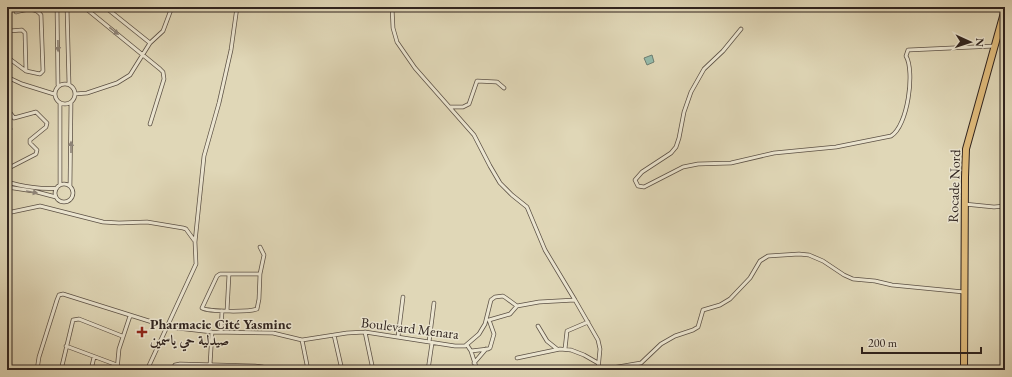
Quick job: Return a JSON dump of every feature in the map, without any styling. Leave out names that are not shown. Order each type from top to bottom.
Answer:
[{"type":"highway","name":"Rocade Nord","points":[[964,370],[964,204],[966,149],[1005,9]]},
{"type":"street","points":[[57,7],[58,85],[54,94],[60,103],[64,104],[71,102]]},
{"type":"street","points":[[67,7],[69,84]]},
{"type":"street","points":[[84,7],[162,70],[164,77],[150,124]]},
{"type":"street","points":[[105,7],[150,43]]},
{"type":"street","points":[[75,94],[87,93],[117,83],[131,73],[150,43],[162,31],[172,7]]},
{"type":"street","points":[[147,370],[195,269],[197,260],[195,241],[204,156],[219,103],[231,50],[237,7]]},
{"type":"street","points":[[392,7],[393,28],[397,42],[415,68],[474,135],[500,183],[527,207],[540,241],[600,345],[598,363],[599,370],[641,363],[661,344],[675,336],[698,328],[703,310],[720,305],[730,299],[750,278],[760,261],[768,256],[799,254],[809,255],[824,261],[844,275],[853,279],[875,281],[892,285],[964,292]]},
{"type":"street","points":[[7,57],[26,71],[40,74],[43,71],[42,17],[38,11],[34,9],[16,12]]},
{"type":"street","points":[[741,28],[723,51],[704,69],[684,112],[676,147],[671,154],[642,172],[635,180],[638,186],[644,187],[690,164],[731,163],[774,153],[855,144],[891,136],[895,134],[901,125],[906,110],[910,64],[906,56],[908,50],[995,46]]},
{"type":"street","points":[[7,39],[8,30],[22,30],[25,33],[26,71]]},
{"type":"street","points":[[7,77],[22,84],[54,94]]},
{"type":"street","points":[[450,107],[463,107],[469,104],[477,80],[497,82],[504,88]]},
{"type":"street","points":[[7,187],[53,196],[64,202],[70,200],[73,196],[74,192],[70,186],[71,102],[75,94],[73,87],[69,84],[58,85]]},
{"type":"street","points":[[60,103],[60,185]]},
{"type":"street","points":[[7,109],[14,118],[35,112],[47,123],[46,127],[30,141],[30,144],[37,150],[36,154],[7,169]]},
{"type":"street","points":[[7,133],[10,129]]},
{"type":"street","points":[[7,182],[40,188],[57,188]]},
{"type":"street","points":[[57,198],[55,194],[60,185],[64,184],[70,186]]},
{"type":"street","points":[[62,212],[64,202]]},
{"type":"street","points":[[964,204],[994,207],[1005,206]]},
{"type":"street","points":[[7,213],[38,206],[103,222],[147,222],[177,226],[186,229],[195,241]]},
{"type":"street","points":[[260,247],[264,256],[260,274],[257,309],[222,311],[205,310],[202,307],[217,276],[221,274],[260,274]]},
{"type":"street","points":[[227,311],[229,274]]},
{"type":"street","name":"Boulevard Menara","points":[[37,370],[39,357],[59,295],[67,294],[130,316],[168,327],[212,332],[266,332],[302,340],[365,332],[430,343],[455,346],[467,345],[479,334],[488,320]]},
{"type":"street","points":[[474,363],[486,350],[490,348],[493,340],[494,332],[488,320],[491,300],[495,297],[503,296],[517,306]]},
{"type":"street","points":[[398,337],[403,297]]},
{"type":"street","points":[[488,320],[510,314],[517,306],[539,302],[575,300]]},
{"type":"street","points":[[428,370],[434,303]]},
{"type":"street","points":[[221,332],[222,311]]},
{"type":"street","points":[[117,370],[122,336],[130,316]]},
{"type":"street","points":[[61,370],[71,323],[73,320],[76,319],[122,336]]},
{"type":"street","points":[[565,349],[567,331],[588,322]]},
{"type":"street","points":[[538,326],[547,341],[557,349]]},
{"type":"street","points":[[210,365],[212,332]]},
{"type":"street","points":[[365,332],[373,370]]},
{"type":"street","points":[[334,335],[342,370]]},
{"type":"street","points":[[302,340],[308,370]]},
{"type":"street","points":[[467,345],[471,351],[477,370]]},
{"type":"street","points":[[66,346],[117,365]]},
{"type":"street","points":[[517,358],[557,349],[565,349],[584,355],[598,363]]},
{"type":"street","points":[[471,351],[486,350]]},
{"type":"street","points":[[92,370],[94,357]]},
{"type":"street","points":[[172,370],[174,366],[180,364],[263,366],[268,370]]},
{"type":"shaded area","points":[[652,55],[654,62],[647,65],[644,58]]},
{"type":"place","name":"Pharmacie Cité Yasmine صيدلية حي ياسمين","points":[[142,332]]}]
